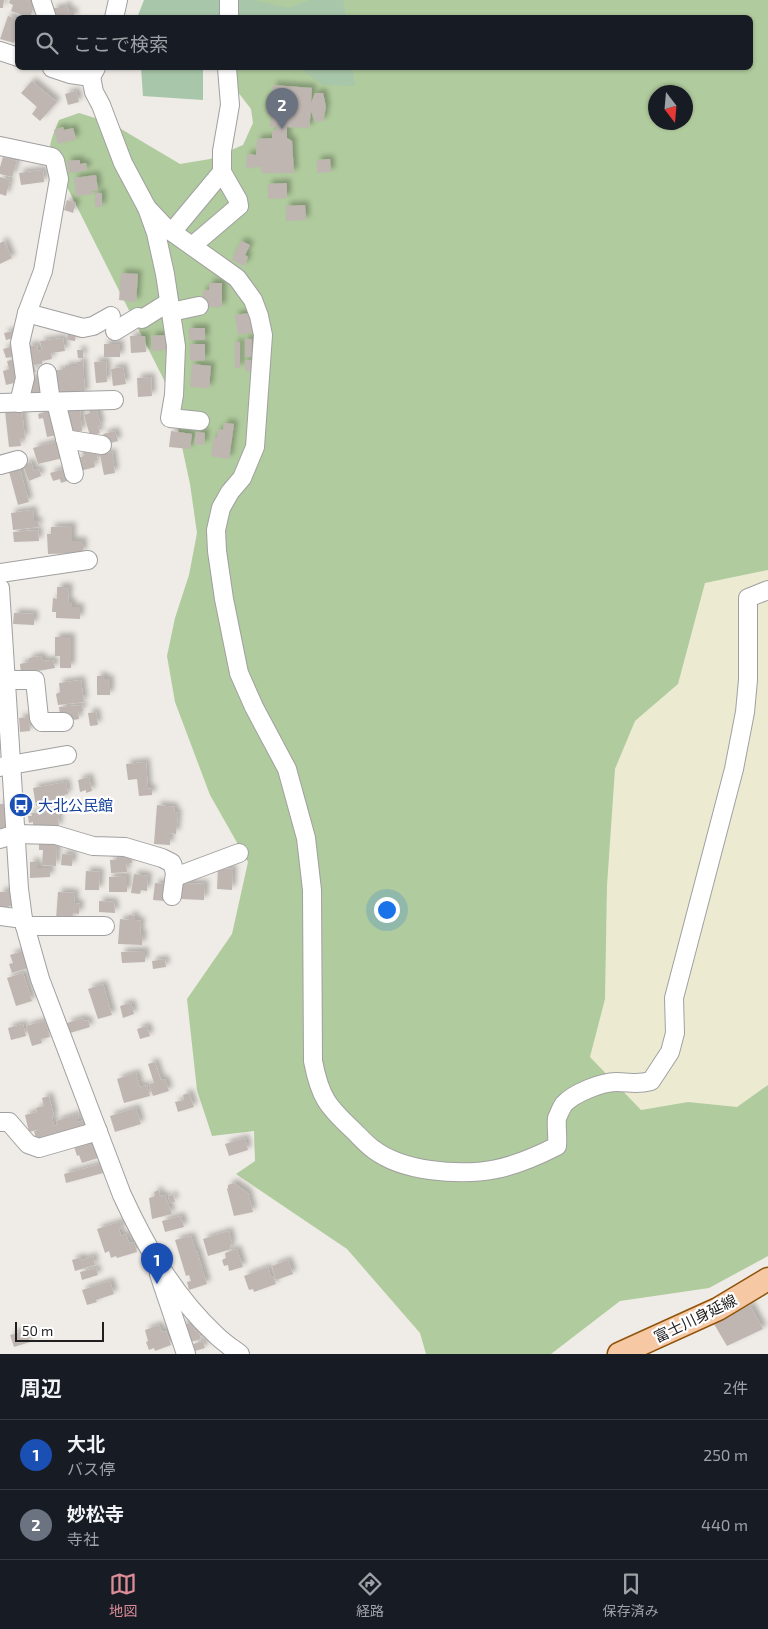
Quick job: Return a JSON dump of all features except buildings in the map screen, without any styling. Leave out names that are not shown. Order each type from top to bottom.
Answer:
[{"type":"main road","name":"富士川身延線","points":[[619,1354],[718,1309],[768,1279]]},
{"type":"street","points":[[41,0],[46,15]]},
{"type":"street","points":[[229,0],[229,15]]},
{"type":"street","points":[[0,51],[15,56]]},
{"type":"street","points":[[58,70],[70,74],[94,72],[94,92],[122,162],[146,208],[156,233],[176,346],[174,395],[170,418],[200,421]]},
{"type":"street","points":[[192,246],[238,206],[238,200],[222,172],[222,151],[230,105],[227,70]]},
{"type":"street","points":[[0,146],[52,157],[56,161],[59,179],[44,271],[26,313],[20,343],[25,378],[19,402]]},
{"type":"street","points":[[172,232],[222,172]]},
{"type":"street","points":[[146,208],[165,227],[237,278],[253,300],[259,316],[263,335],[255,447],[242,478],[230,492],[221,508],[216,530],[217,551],[224,599],[239,673],[254,707],[287,769],[306,838],[312,890],[314,1061],[318,1085],[324,1098],[337,1116],[372,1149],[408,1166],[452,1173],[495,1170],[532,1159],[557,1146],[557,1120],[562,1106],[593,1086],[615,1082],[638,1084],[651,1080],[670,1052],[674,1033],[674,998],[734,769],[745,712],[748,680],[748,598],[768,590]]},
{"type":"street","points":[[26,313],[83,328],[138,317],[142,319],[170,307],[200,306]]},
{"type":"street","points":[[47,373],[53,402],[74,474]]},
{"type":"street","points":[[0,403],[114,400]]},
{"type":"street","points":[[65,439],[102,445]]},
{"type":"street","points":[[0,465],[18,460]]},
{"type":"street","points":[[0,573],[88,560]]},
{"type":"street","points":[[0,588],[5,680],[5,766],[8,836],[24,922],[40,979],[122,1195],[154,1258],[184,1301],[216,1335],[240,1354]]},
{"type":"street","points":[[5,680],[35,680],[39,718],[42,722],[64,722]]},
{"type":"street","points":[[5,766],[67,756]]},
{"type":"street","points":[[8,836],[56,835],[93,846],[125,847],[162,858],[172,863],[175,873],[172,896]]},
{"type":"street","points":[[175,878],[239,853]]},
{"type":"street","points":[[0,916],[24,922],[105,926]]},
{"type":"street","points":[[0,1122],[9,1122],[28,1144],[39,1148],[98,1131]]},
{"type":"street","points":[[154,1258],[163,1290],[174,1315],[186,1354]]},
{"type":"green space","points":[[144,0],[253,0],[289,8],[310,0],[343,0],[346,15],[138,15]]},
{"type":"green space","points":[[217,0],[768,0],[768,570],[705,583],[678,684],[635,721],[615,769],[607,886],[605,999],[590,1057],[641,1110],[688,1102],[737,1107],[768,1085],[768,1256],[709,1288],[620,1301],[551,1354],[426,1354],[420,1333],[347,1249],[236,1174],[255,1161],[254,1131],[212,1136],[197,1090],[187,999],[232,934],[248,862],[210,795],[175,702],[167,656],[175,618],[189,575],[197,533],[190,484],[175,414],[164,380],[66,185],[55,167],[50,154],[50,148],[59,120],[79,113],[111,123],[180,164],[210,159],[243,145],[253,123],[251,109],[234,87],[226,70],[753,70],[753,15],[213,15]]},
{"type":"green space","points":[[141,70],[203,70],[203,100],[143,96]]},
{"type":"green space","points":[[302,70],[353,70],[355,86],[323,85]]},
{"type":"green space","points":[[768,570],[768,1085],[737,1108],[688,1102],[640,1110],[590,1057],[605,999],[607,886],[615,769],[635,721],[678,684],[705,583]]},
{"type":"place","name":"妙松寺","points":[[282,129]]},
{"type":"place","name":"大北公民館","points":[[21,805]]},
{"type":"place","name":"大北","points":[[157,1284]]}]
